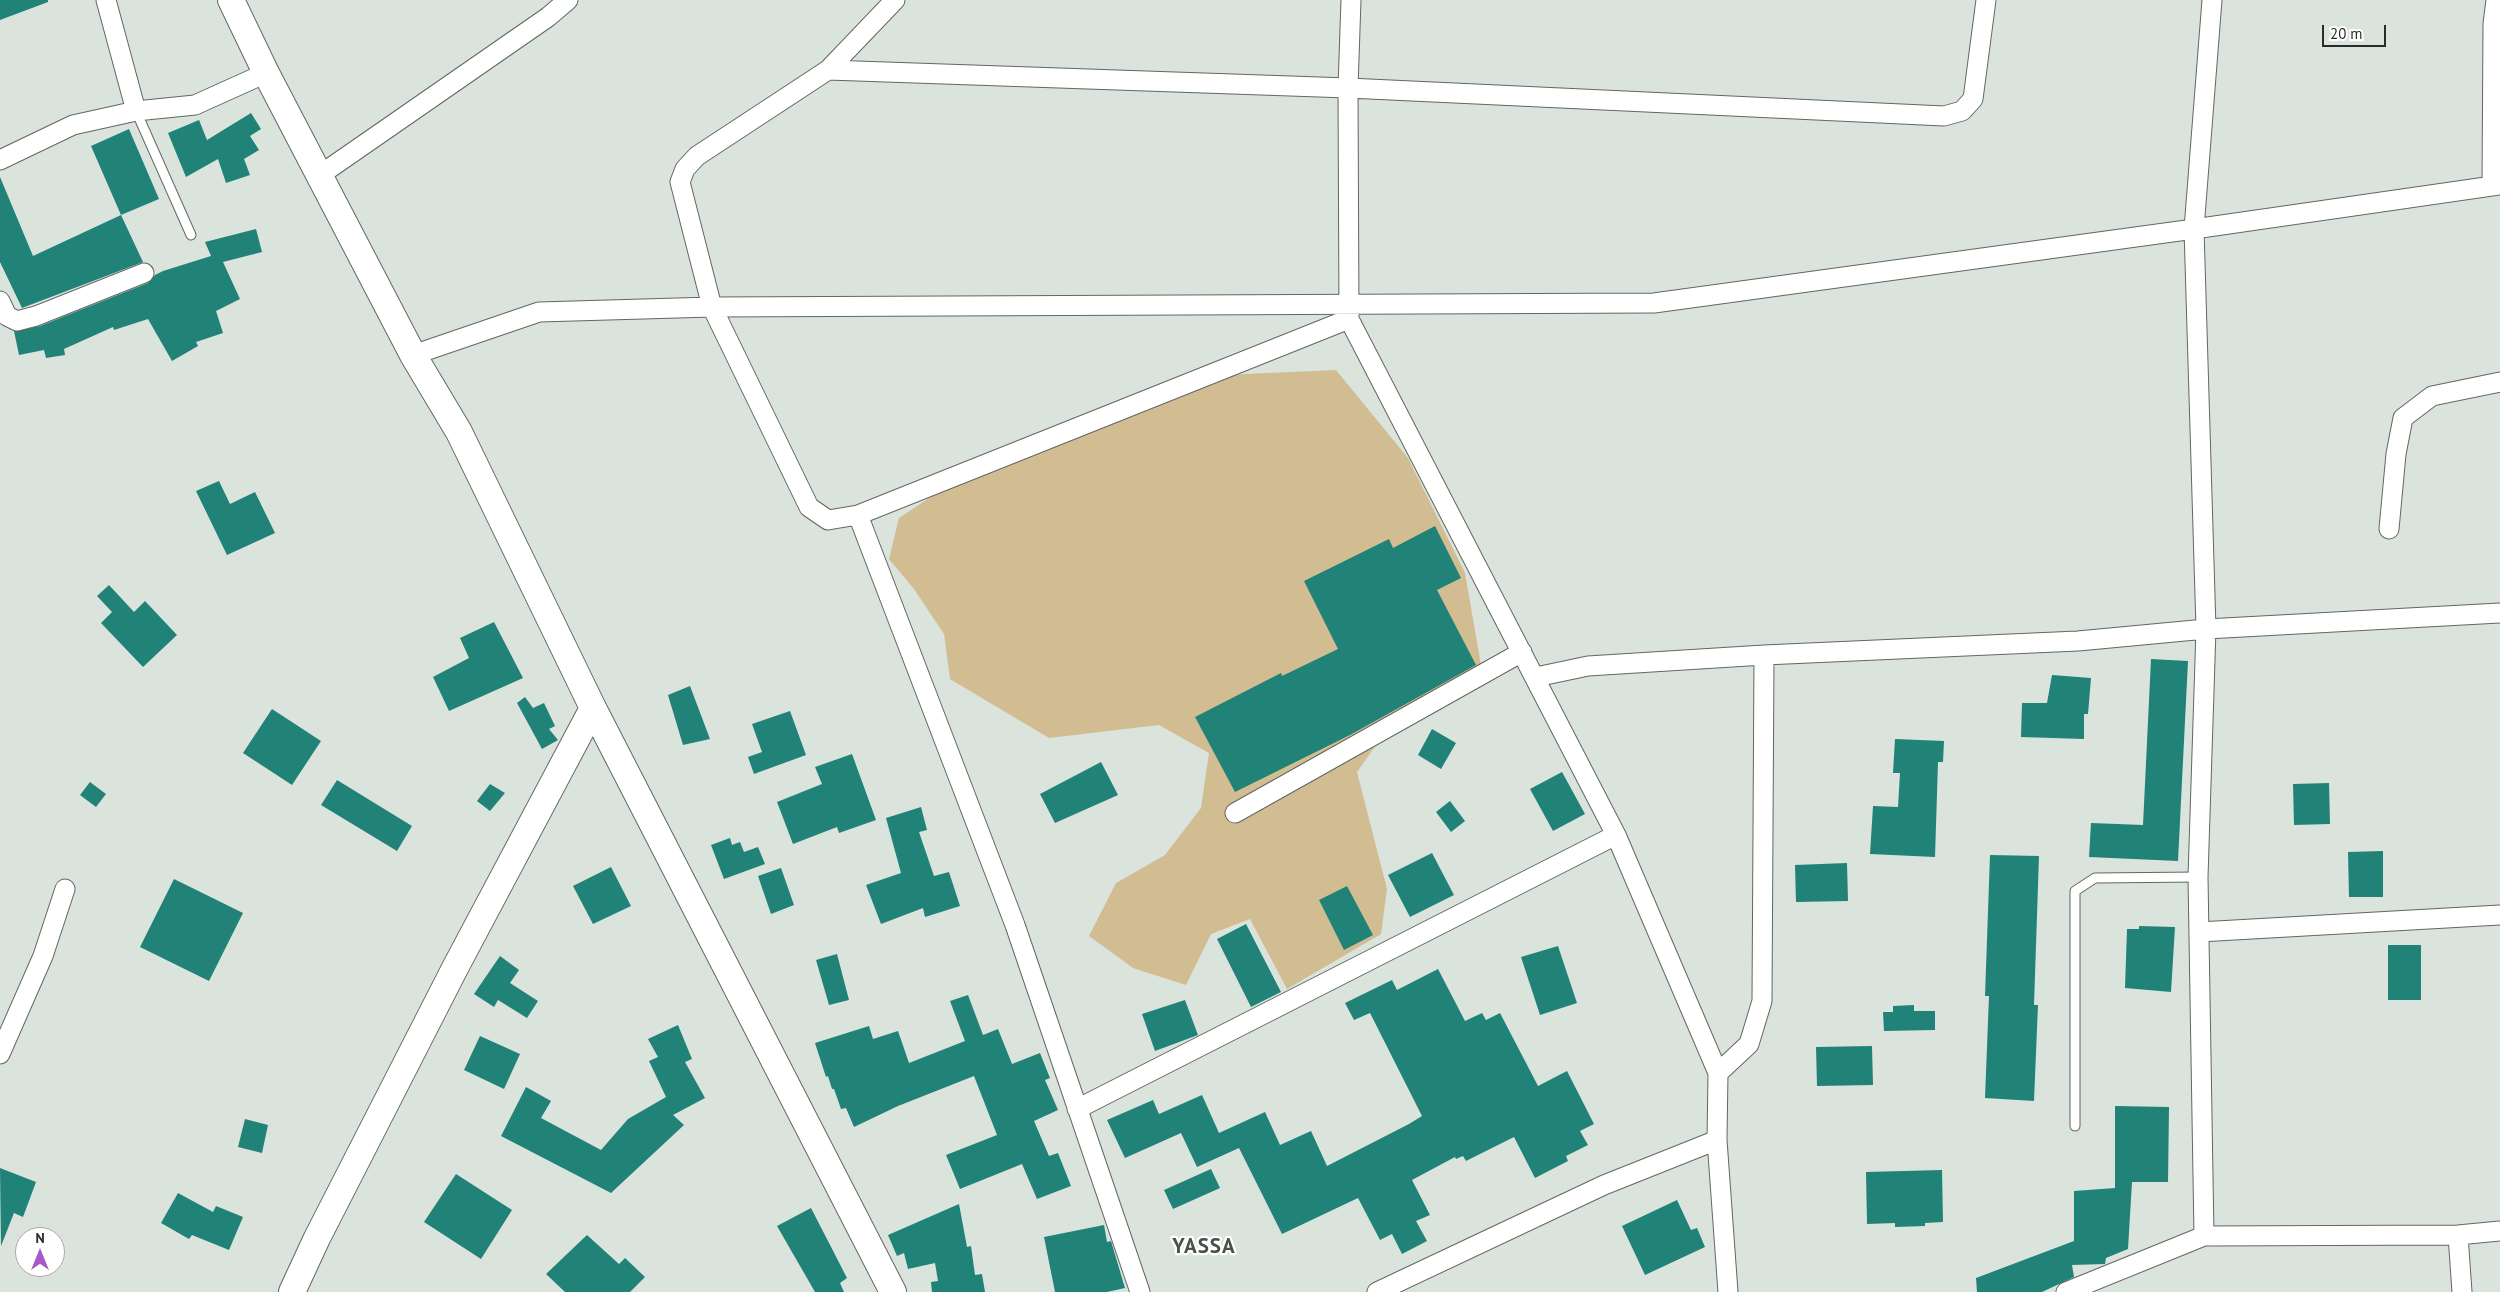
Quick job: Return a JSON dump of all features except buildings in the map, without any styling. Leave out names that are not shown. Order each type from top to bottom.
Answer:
[{"type":"main road","points":[[231,0],[266,73],[414,354],[459,432],[593,708],[893,1292]]},
{"type":"main road","points":[[292,1292],[317,1238],[455,968],[593,708]]},
{"type":"street","points":[[106,0],[136,111]]},
{"type":"street","points":[[320,175],[545,8],[568,0]]},
{"type":"street","points":[[895,0],[828,70],[697,156],[685,169],[680,182],[712,306],[809,507],[828,520],[858,515],[1348,311]]},
{"type":"street","points":[[1351,0],[1348,88],[1348,311],[1484,582],[1536,677],[1616,834],[1718,1073],[1717,1140],[1728,1292]]},
{"type":"street","points":[[828,70],[1348,88],[1944,116],[1962,111],[1972,99],[1986,0]]},
{"type":"street","points":[[2204,1236],[2198,877],[2206,629],[2194,229],[2212,0]]},
{"type":"street","points":[[414,354],[539,312],[712,306],[1348,311],[1654,303],[2194,229],[2496,185],[2493,24],[2496,0]]},
{"type":"street","points":[[0,160],[72,125],[136,111],[196,105],[266,73]]},
{"type":"street","points":[[0,301],[7,316],[17,321],[36,316],[144,273]]},
{"type":"street","points":[[2389,529],[2396,454],[2404,418],[2432,396],[2500,382]]},
{"type":"street","points":[[858,515],[1015,925],[1140,1292]]},
{"type":"street","points":[[1536,677],[1588,666],[1764,655],[2078,641],[2206,629],[2500,613]]},
{"type":"street","points":[[1235,813],[1522,652]]},
{"type":"street","points":[[1718,1073],[1749,1044],[1762,1002],[1764,655]]},
{"type":"street","points":[[1077,1109],[1616,834]]},
{"type":"street","points":[[0,1054],[43,956],[65,888]]},
{"type":"street","points":[[2199,932],[2500,915]]},
{"type":"street","points":[[1377,1292],[1604,1185],[1717,1140]]},
{"type":"street","points":[[2066,1292],[2204,1236],[2458,1235],[2500,1231]]},
{"type":"street","points":[[2458,1235],[2462,1292]]},
{"type":"lane","points":[[136,111],[190,235]]},
{"type":"lane","points":[[2075,1126],[2075,891],[2095,878],[2198,877]]},
{"type":"shaded area","points":[[1336,370],[1408,458],[1465,573],[1482,671],[1388,728],[1357,772],[1387,889],[1381,934],[1287,989],[1250,919],[1211,934],[1186,985],[1133,968],[1089,936],[1116,883],[1165,855],[1201,808],[1209,753],[1159,725],[1049,738],[950,679],[944,634],[914,589],[889,559],[899,518],[958,479],[1222,375]]},
{"type":"district","name":"YASSA","points":[[1204,1247]]}]
